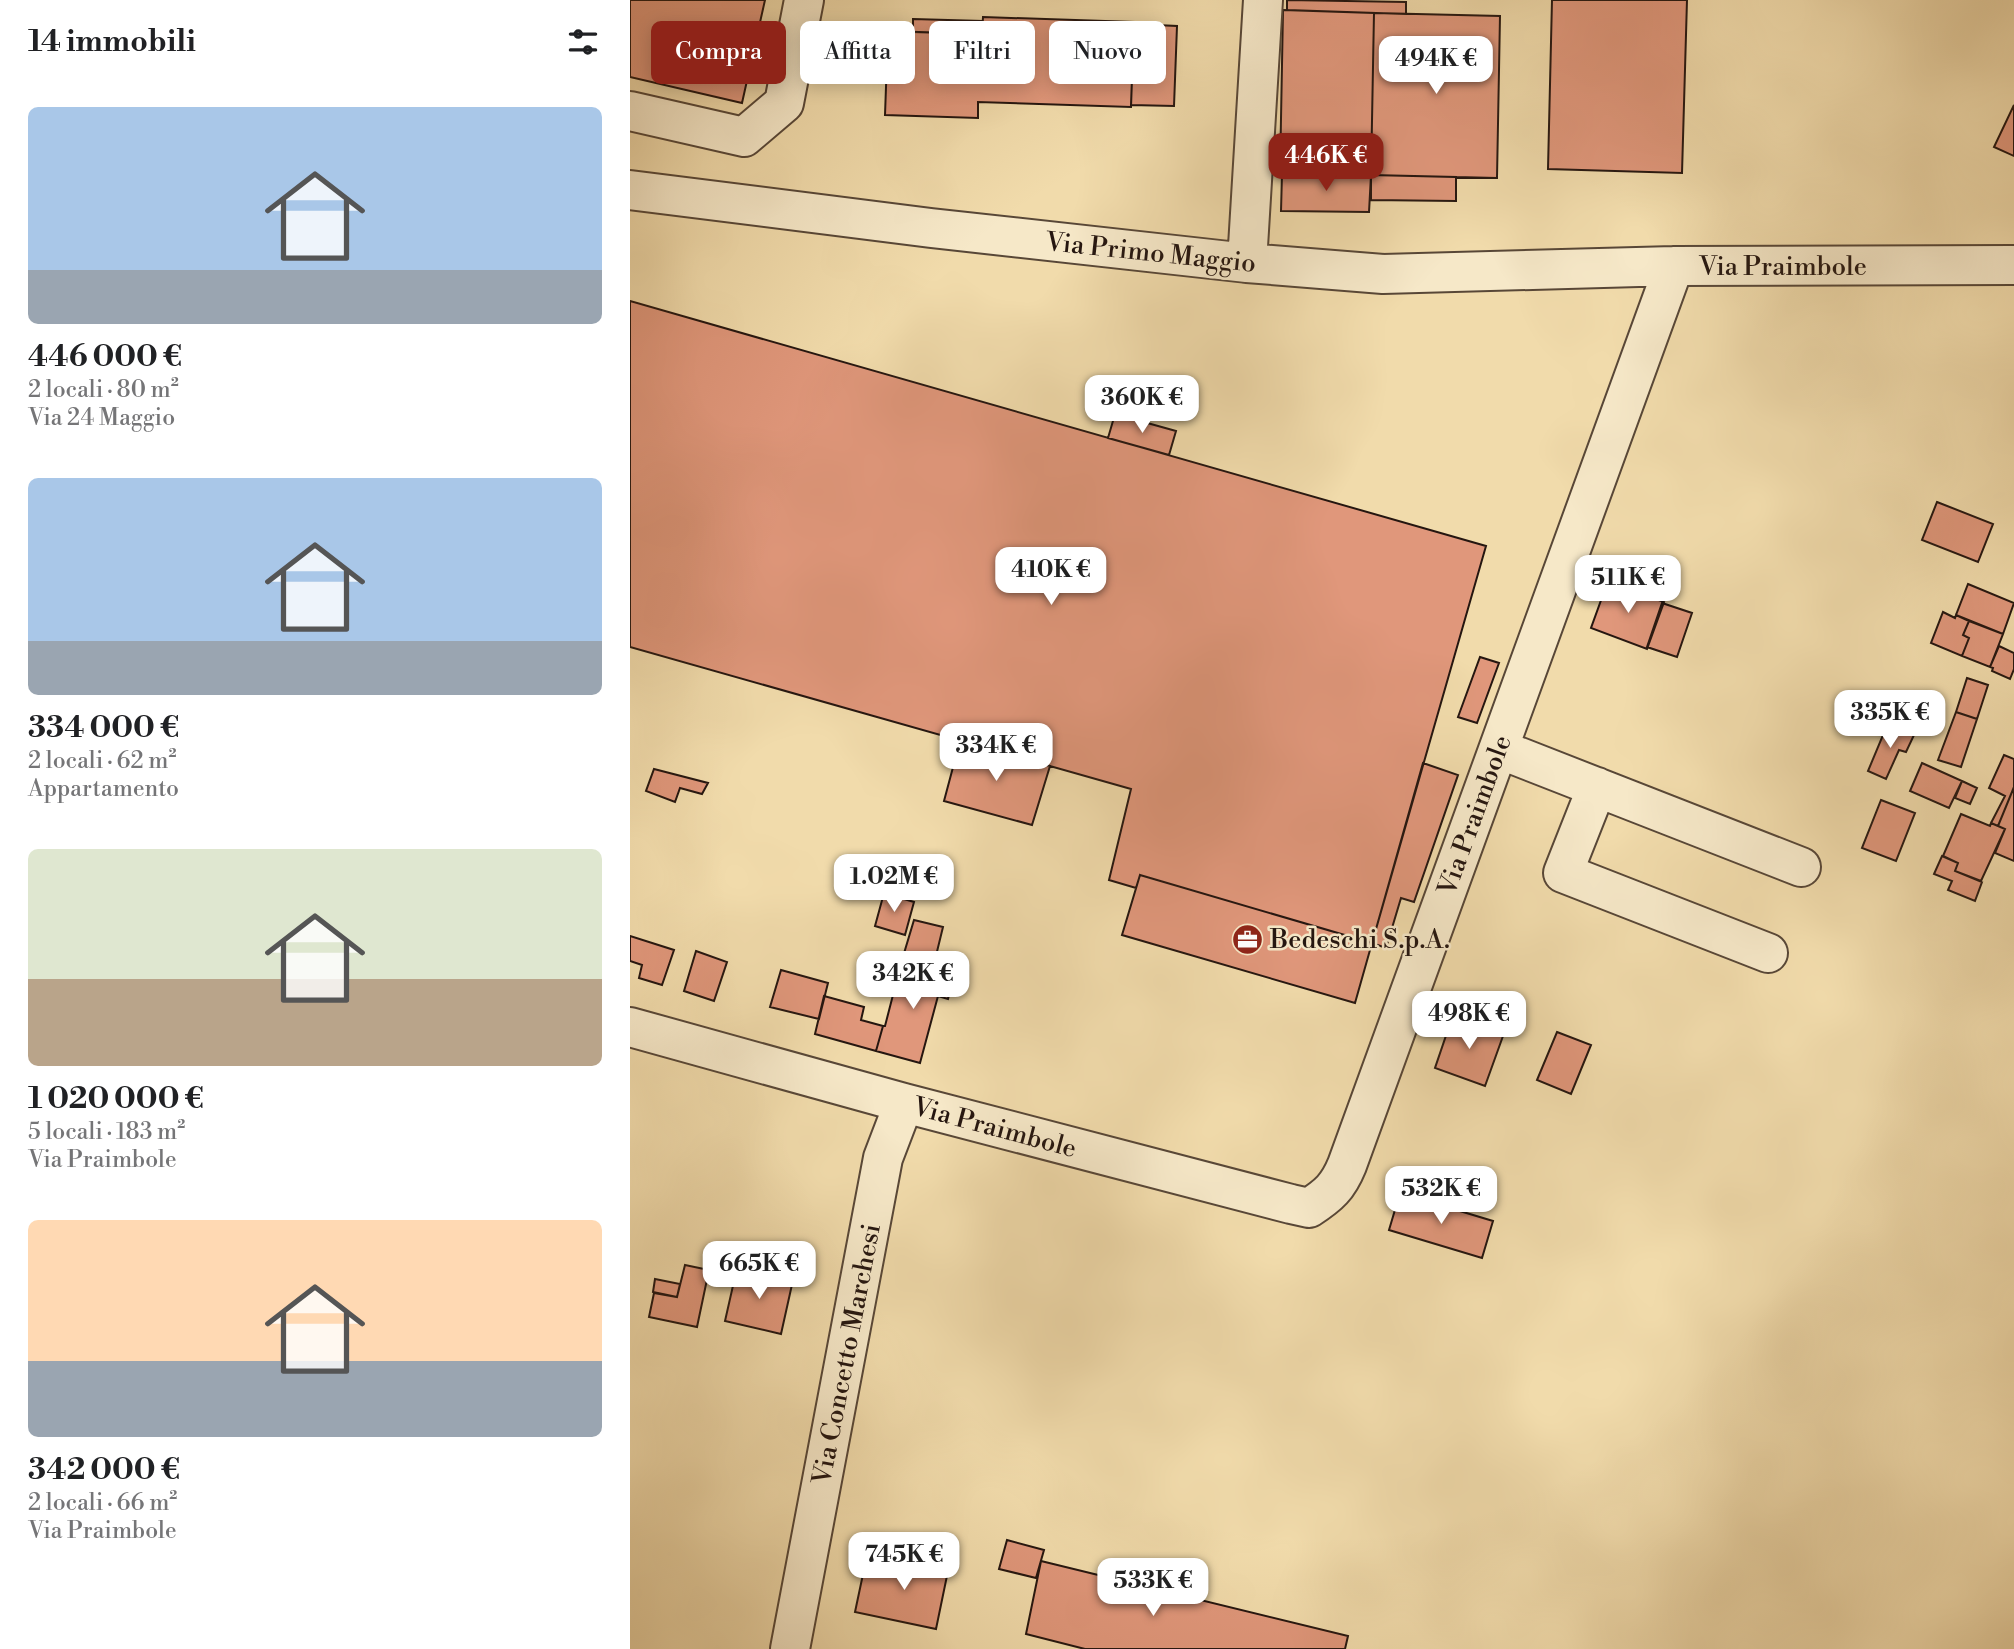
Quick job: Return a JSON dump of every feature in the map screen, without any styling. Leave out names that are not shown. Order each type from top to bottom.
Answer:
[{"type":"street","points":[[630,111],[744,137],[784,103],[804,0]]},
{"type":"street","points":[[1247,263],[1263,0]]},
{"type":"street","name":"Via Primo Maggio","points":[[630,190],[931,228],[1247,263],[1383,274],[1674,266]]},
{"type":"street","name":"Via Praimbole","points":[[630,1027],[904,1103],[1309,1208],[1339,1184],[1347,1166],[1674,266],[2014,265]]},
{"type":"street","points":[[1499,749],[1801,867]]},
{"type":"street","points":[[1597,787],[1563,873],[1768,953]]},
{"type":"street","name":"Via Concetto Marchesi","points":[[790,1649],[883,1158],[904,1103]]},
{"type":"building","points":[[630,0],[765,0],[760,21],[651,21],[651,82],[630,77]]},
{"type":"building","points":[[1287,0],[1406,2],[1406,14],[1287,10]]},
{"type":"building","points":[[1552,0],[1687,0],[1682,173],[1548,169]]},
{"type":"building","points":[[1283,10],[1374,13],[1371,175],[1280,173]]},
{"type":"building","points":[[1374,13],[1500,16],[1497,178],[1371,175]]},
{"type":"building","points":[[983,17],[1104,21],[1049,21],[1049,84],[1132,84],[1131,107],[978,102],[978,118],[885,115],[886,84],[915,84],[915,32],[929,32],[929,84],[1035,84],[1035,21],[983,21]]},
{"type":"building","points":[[913,19],[982,21],[929,21],[929,32],[915,32]]},
{"type":"building","points":[[1166,25],[1177,26],[1174,106],[1131,105],[1132,84],[1166,84]]},
{"type":"building","points":[[660,84],[746,84],[742,103]]},
{"type":"building","points":[[2014,105],[2014,156],[1994,147]]},
{"type":"building","points":[[1282,174],[1371,175],[1369,212],[1281,211]]},
{"type":"building","points":[[1371,175],[1456,177],[1456,201],[1371,200]]},
{"type":"building","points":[[630,301],[1486,546],[1372,943],[1140,875],[1136,888],[1109,880],[1131,789],[630,647]]},
{"type":"building","points":[[1115,414],[1176,431],[1169,455],[1108,438]]},
{"type":"building","points":[[1937,502],[1993,524],[1978,562],[1922,540]]},
{"type":"building","points":[[1608,581],[1664,602],[1647,649],[1591,628]]},
{"type":"building","points":[[1968,584],[2014,603],[2003,634],[1956,615]]},
{"type":"building","points":[[1662,603],[1692,613],[1677,657],[1647,647]]},
{"type":"building","points":[[1943,612],[1969,621],[1963,635],[1969,638],[1962,656],[1931,643]]},
{"type":"building","points":[[1969,621],[2003,634],[1990,667],[1962,656],[1969,638],[1963,635]]},
{"type":"building","points":[[1999,646],[2014,653],[2014,669],[2010,679],[1992,671],[1993,668],[1990,667]]},
{"type":"building","points":[[1480,657],[1499,663],[1477,723],[1458,717]]},
{"type":"building","points":[[1967,678],[1988,685],[1977,719],[1956,712]]},
{"type":"building","points":[[1956,712],[1977,719],[1961,767],[1938,760]]},
{"type":"building","points":[[1888,723],[1914,735],[1906,752],[1899,750],[1886,779],[1868,771]]},
{"type":"building","points":[[960,741],[1050,766],[1032,825],[944,801]]},
{"type":"building","points":[[2004,755],[2014,759],[2014,787],[1998,826],[1991,823],[2005,796],[1989,788]]},
{"type":"building","points":[[1423,763],[1458,775],[1414,902],[1401,898],[1386,948],[1372,943]]},
{"type":"building","points":[[1922,763],[1962,781],[1949,808],[1910,791]]},
{"type":"building","points":[[654,769],[708,783],[702,794],[680,788],[675,802],[646,791]]},
{"type":"building","points":[[1962,781],[1977,788],[1970,804],[1955,798]]},
{"type":"building","points":[[2014,787],[2014,861],[1995,853],[2005,829],[1998,826]]},
{"type":"building","points":[[1881,800],[1915,813],[1896,861],[1862,848]]},
{"type":"building","points":[[1961,814],[2005,829],[1981,881],[1955,871],[1958,863],[1943,856]]},
{"type":"building","points":[[1942,856],[1958,863],[1955,871],[1982,882],[1975,901],[1948,890],[1952,881],[1934,874]]},
{"type":"building","name":"Bedeschi S.p.A.","points":[[1140,875],[1372,943],[1355,1003],[1122,935]]},
{"type":"building","points":[[884,893],[914,902],[905,935],[875,926]]},
{"type":"building","points":[[914,920],[943,927],[933,968],[902,960]]},
{"type":"building","points":[[630,936],[674,950],[662,985],[639,978],[642,965],[630,961]]},
{"type":"building","points":[[696,951],[727,962],[714,1001],[684,991]]},
{"type":"building","points":[[902,960],[954,976],[948,999],[938,996],[920,1063],[876,1051]]},
{"type":"building","points":[[781,970],[828,983],[819,1019],[770,1007]]},
{"type":"building","points":[[824,996],[864,1007],[861,1020],[883,1026],[876,1051],[815,1034]]},
{"type":"building","points":[[1464,1000],[1506,1015],[1499,1032],[1458,1018]]},
{"type":"building","points":[[1457,1017],[1499,1032],[1503,1036],[1485,1086],[1435,1068],[1452,1018]]},
{"type":"building","points":[[1557,1032],[1591,1045],[1571,1094],[1537,1080]]},
{"type":"building","points":[[1400,1193],[1493,1221],[1482,1258],[1389,1230]]},
{"type":"building","points":[[685,1265],[709,1270],[697,1327],[649,1317],[654,1293],[677,1297]]},
{"type":"building","points":[[737,1268],[793,1280],[781,1334],[725,1321]]},
{"type":"building","points":[[655,1279],[680,1284],[677,1297],[653,1292]]},
{"type":"building","points":[[1007,1540],[1044,1550],[1036,1578],[999,1569]]},
{"type":"building","points":[[909,1557],[949,1566],[936,1629],[855,1612],[866,1560],[906,1569]]},
{"type":"building","points":[[1041,1561],[1348,1636],[1345,1649],[1085,1649],[1026,1634]]},
{"type":"place","name":"Bedeschi S.p.A.","points":[[1247,939]]}]
